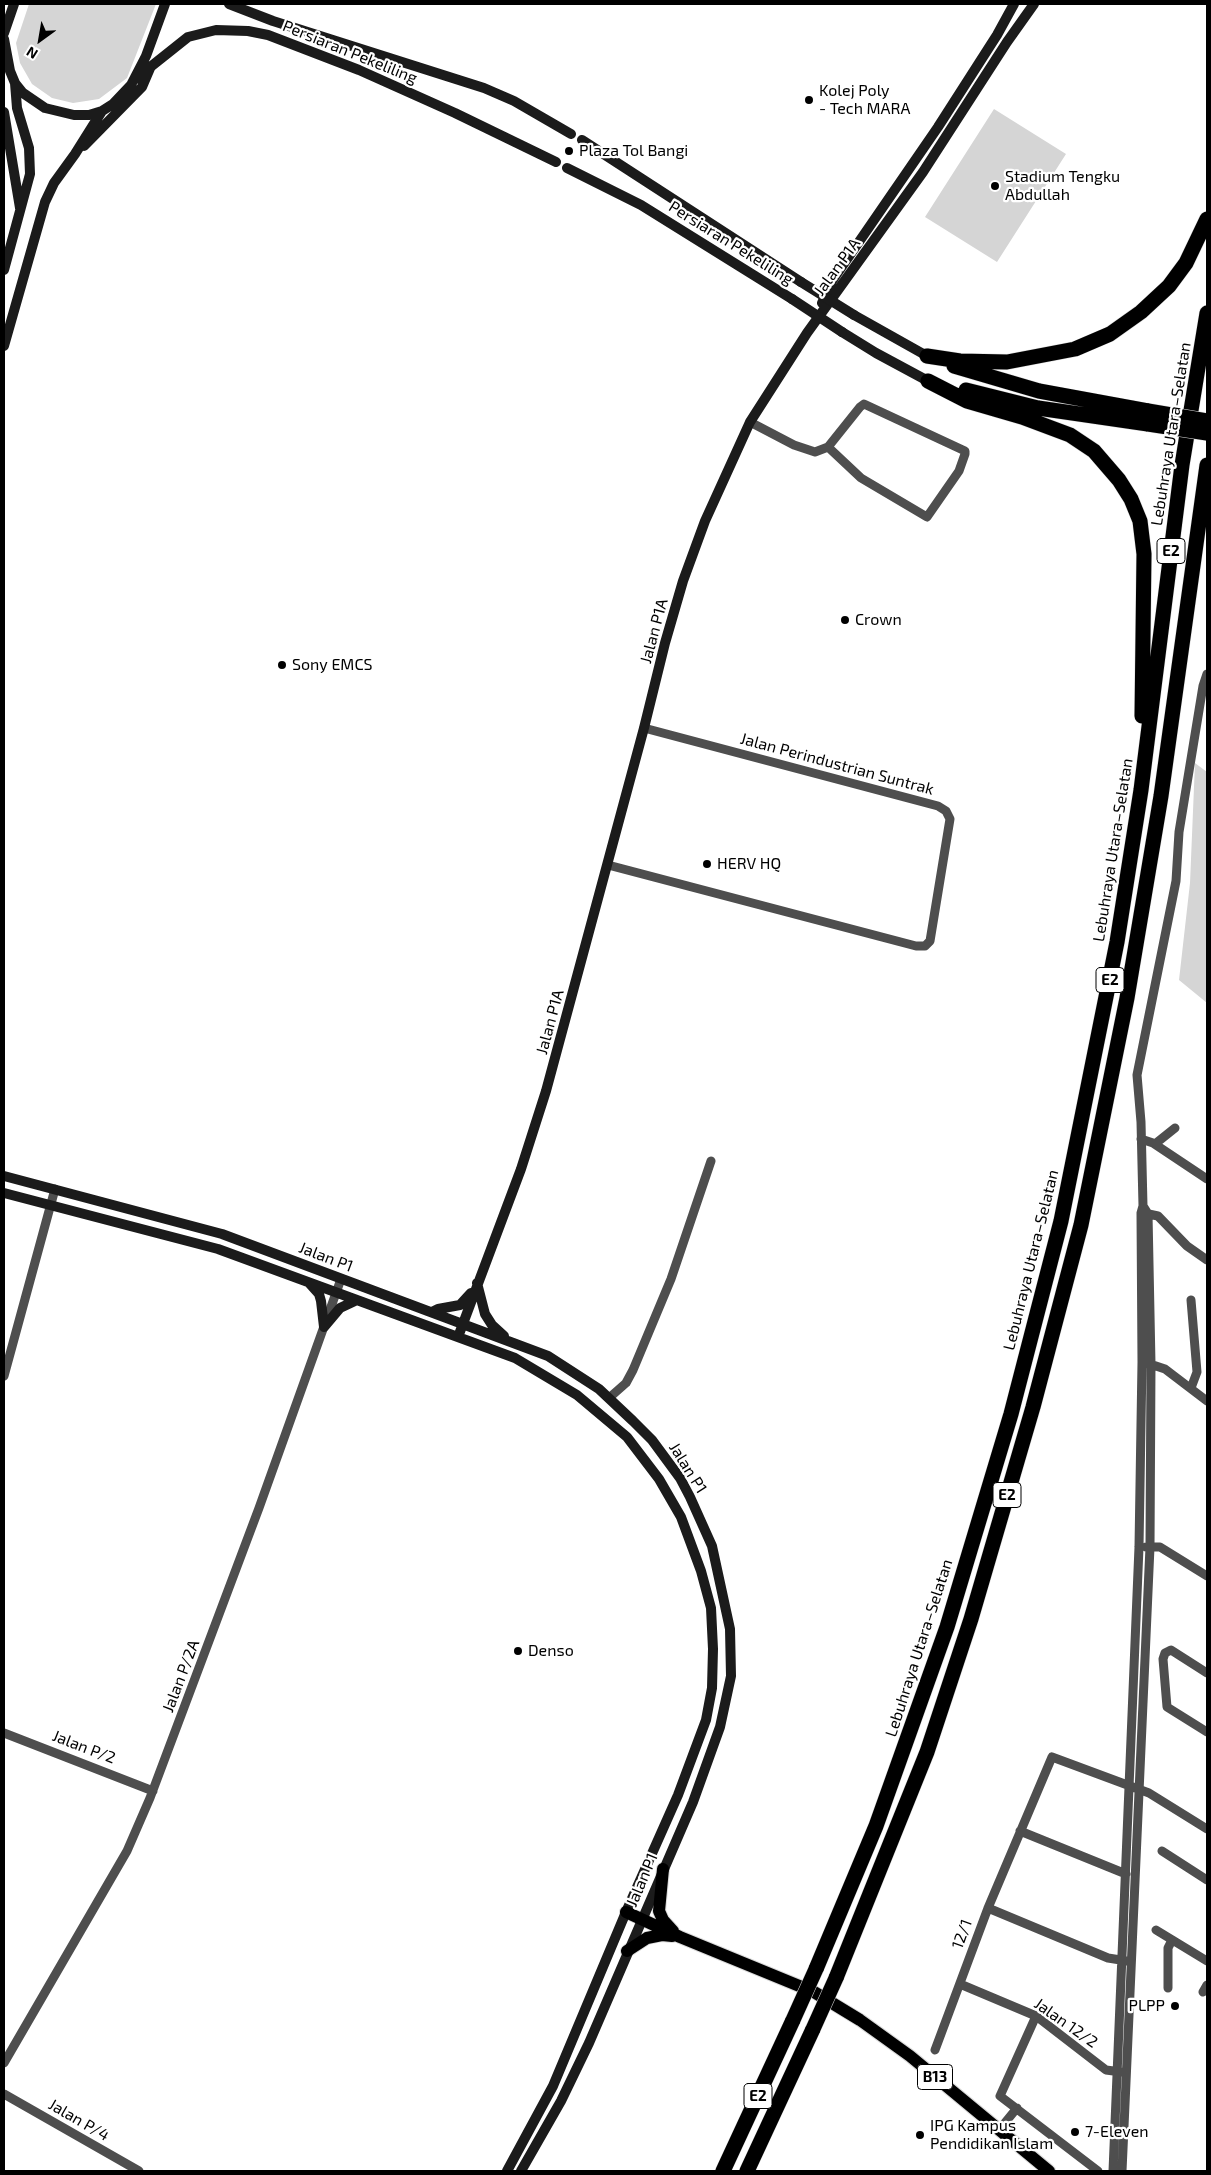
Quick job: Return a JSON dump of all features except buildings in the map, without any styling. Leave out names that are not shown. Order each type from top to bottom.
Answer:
[{"type":"highway","points":[[927,356],[968,362],[1007,362],[1075,349],[1110,334],[1141,312],[1169,286],[1186,263],[1207,219]]},
{"type":"highway","name":"Lebuhraya Utara–Selatan","points":[[723,2171],[816,1970],[876,1826],[944,1636],[1011,1414],[1061,1220],[1102,1027],[1141,790],[1182,465],[1207,313]]},
{"type":"highway","points":[[927,356],[965,370],[1039,391],[1207,433]]},
{"type":"highway","points":[[928,381],[967,401],[1047,425],[1083,442],[1108,465],[1131,499],[1140,521],[1144,554],[1141,790]]},
{"type":"highway","points":[[928,381],[1038,408],[1148,418],[1207,421]]},
{"type":"highway","name":"E2","points":[[747,2171],[836,1978],[927,1752],[971,1619],[1033,1406],[1081,1225],[1129,988],[1161,796],[1207,465]]},
{"type":"main road","points":[[4,33],[14,4]]},
{"type":"main road","points":[[15,83],[32,100],[45,108],[59,112],[89,115],[102,111],[122,96],[134,80],[146,56],[165,4]]},
{"type":"main road","name":"Persiaran Pekeliling","points":[[229,4],[273,21],[484,88],[514,101],[571,134]]},
{"type":"main road","points":[[807,333],[832,281],[938,126],[1014,4]]},
{"type":"main road","name":"Jalan P1A","points":[[458,1337],[523,1163],[544,1098],[683,581],[705,521],[750,422],[807,333],[917,180],[1034,4]]},
{"type":"main road","name":"Persiaran Pekeliling","points":[[134,80],[188,37],[201,33],[232,29],[262,34],[325,56],[368,74],[463,116],[556,162]]},
{"type":"main road","points":[[4,39],[10,71],[15,83],[17,108],[26,135],[30,160],[30,174],[4,270]]},
{"type":"main road","points":[[75,154],[142,87],[152,65]]},
{"type":"main road","points":[[4,346],[45,202],[59,175],[75,154],[102,111]]},
{"type":"main road","points":[[4,112],[21,211]]},
{"type":"main road","name":"Persiaran Pekeliling","points":[[582,140],[801,282],[854,315],[927,356]]},
{"type":"main road","name":"Persiaran Pekeliling","points":[[567,168],[641,205],[876,353],[928,381]]},
{"type":"main road","name":"Jalan P1","points":[[4,1176],[222,1234],[548,1356],[592,1384],[652,1440],[680,1478],[690,1497],[712,1546],[730,1629],[731,1676],[720,1727],[693,1802],[627,1951],[589,2043],[561,2101],[521,2171]]},
{"type":"main road","name":"Jalan P1","points":[[4,1193],[218,1250],[515,1358],[577,1395],[627,1437],[671,1498],[686,1530],[711,1608],[712,1688],[706,1720],[678,1795],[626,1912],[553,2086],[507,2171]]},
{"type":"main road","points":[[310,1283],[319,1294],[324,1327]]},
{"type":"main road","points":[[432,1312],[460,1305],[469,1297],[477,1283]]},
{"type":"main road","points":[[477,1283],[485,1314],[492,1326],[509,1340]]},
{"type":"main road","points":[[324,1327],[340,1308],[356,1300]]},
{"type":"main road","points":[[663,1869],[659,1911],[663,1920],[680,1937]]},
{"type":"main road","name":"B13","points":[[626,1912],[680,1937],[814,1992],[860,2020],[910,2056],[1049,2171]]},
{"type":"main road","points":[[627,1951],[647,1938],[662,1935],[680,1937]]},
{"type":"street","points":[[750,422],[794,445],[815,452],[828,447],[864,404],[965,451],[965,454],[959,471],[927,517],[861,478],[828,447]]},
{"type":"street","points":[[1122,2171],[1122,2072],[1127,1961],[1140,1790],[1150,1547],[1144,1211],[1137,1075],[1176,880],[1179,832],[1202,686],[1207,674]]},
{"type":"street","name":"Jalan Perindustrian Suntrak","points":[[608,865],[916,946],[925,946],[930,941],[950,818],[946,811],[938,806],[644,728]]},
{"type":"street","points":[[1155,1144],[1175,1128]]},
{"type":"street","points":[[1141,1139],[1155,1144],[1207,1179]]},
{"type":"street","points":[[609,1398],[626,1382],[633,1370],[671,1279],[712,1160]]},
{"type":"street","points":[[4,1376],[55,1189]]},
{"type":"street","points":[[1144,1211],[1158,1216],[1187,1246],[1207,1260]]},
{"type":"street","name":"Jalan P/2A","points":[[4,2063],[127,1851],[153,1791],[259,1508],[341,1279]]},
{"type":"street","points":[[1190,1300],[1197,1372],[1191,1388]]},
{"type":"street","points":[[1147,1363],[1165,1369],[1207,1400]]},
{"type":"street","points":[[1127,1961],[1126,1874],[1147,1363]]},
{"type":"street","points":[[1140,1547],[1160,1547],[1207,1576]]},
{"type":"street","points":[[1207,1672],[1172,1650],[1166,1653],[1163,1659],[1167,1707],[1207,1732]]},
{"type":"street","name":"Jalan P/2","points":[[4,1733],[153,1791]]},
{"type":"street","name":"12/1","points":[[935,2050],[988,1908],[1052,1757],[1129,1786]]},
{"type":"street","points":[[1129,1786],[1149,1793],[1207,1830]]},
{"type":"street","points":[[1020,1831],[1126,1874]]},
{"type":"street","points":[[1162,1851],[1207,1880]]},
{"type":"street","points":[[988,1908],[1108,1958],[1127,1961]]},
{"type":"street","points":[[1156,1930],[1207,1961]]},
{"type":"street","points":[[1168,1988],[1168,1948],[1172,1940]]},
{"type":"street","name":"Jalan 12/2","points":[[960,1984],[1036,2016],[1106,2070],[1122,2072]]},
{"type":"street","points":[[1036,2016],[1000,2096],[1098,2171]]},
{"type":"street","points":[[1113,2171],[1122,2072]]},
{"type":"street","name":"Jalan P/4","points":[[4,2094],[139,2171]]},
{"type":"street","points":[[999,2130],[1016,2108]]},
{"type":"shaded area","points":[[29,4],[156,4],[127,78],[99,99],[73,103],[52,98],[32,84],[20,63],[16,43]]},
{"type":"shaded area","name":"Stadium Tengku Abdullah","points":[[994,109],[1066,154],[997,262],[925,217]]},
{"type":"shaded area","points":[[1195,763],[1207,772],[1207,1003],[1179,980],[1190,883]]},
{"type":"place","name":"Kolej Poly - Tech MARA","points":[[809,100]]},
{"type":"place","name":"Plaza Tol Bangi","points":[[569,151]]},
{"type":"place","name":"Stadium Tengku Abdullah","points":[[995,186]]},
{"type":"place","name":"Crown","points":[[845,620]]},
{"type":"place","name":"Sony EMCS","points":[[282,665]]},
{"type":"place","name":"HERV HQ","points":[[707,864]]},
{"type":"place","name":"Denso","points":[[518,1651]]},
{"type":"place","name":"PLPP","points":[[1175,2006]]},
{"type":"place","name":"7-Eleven","points":[[1075,2132]]},
{"type":"place","name":"IPG Kampus Pendidikan Islam","points":[[920,2135]]}]
